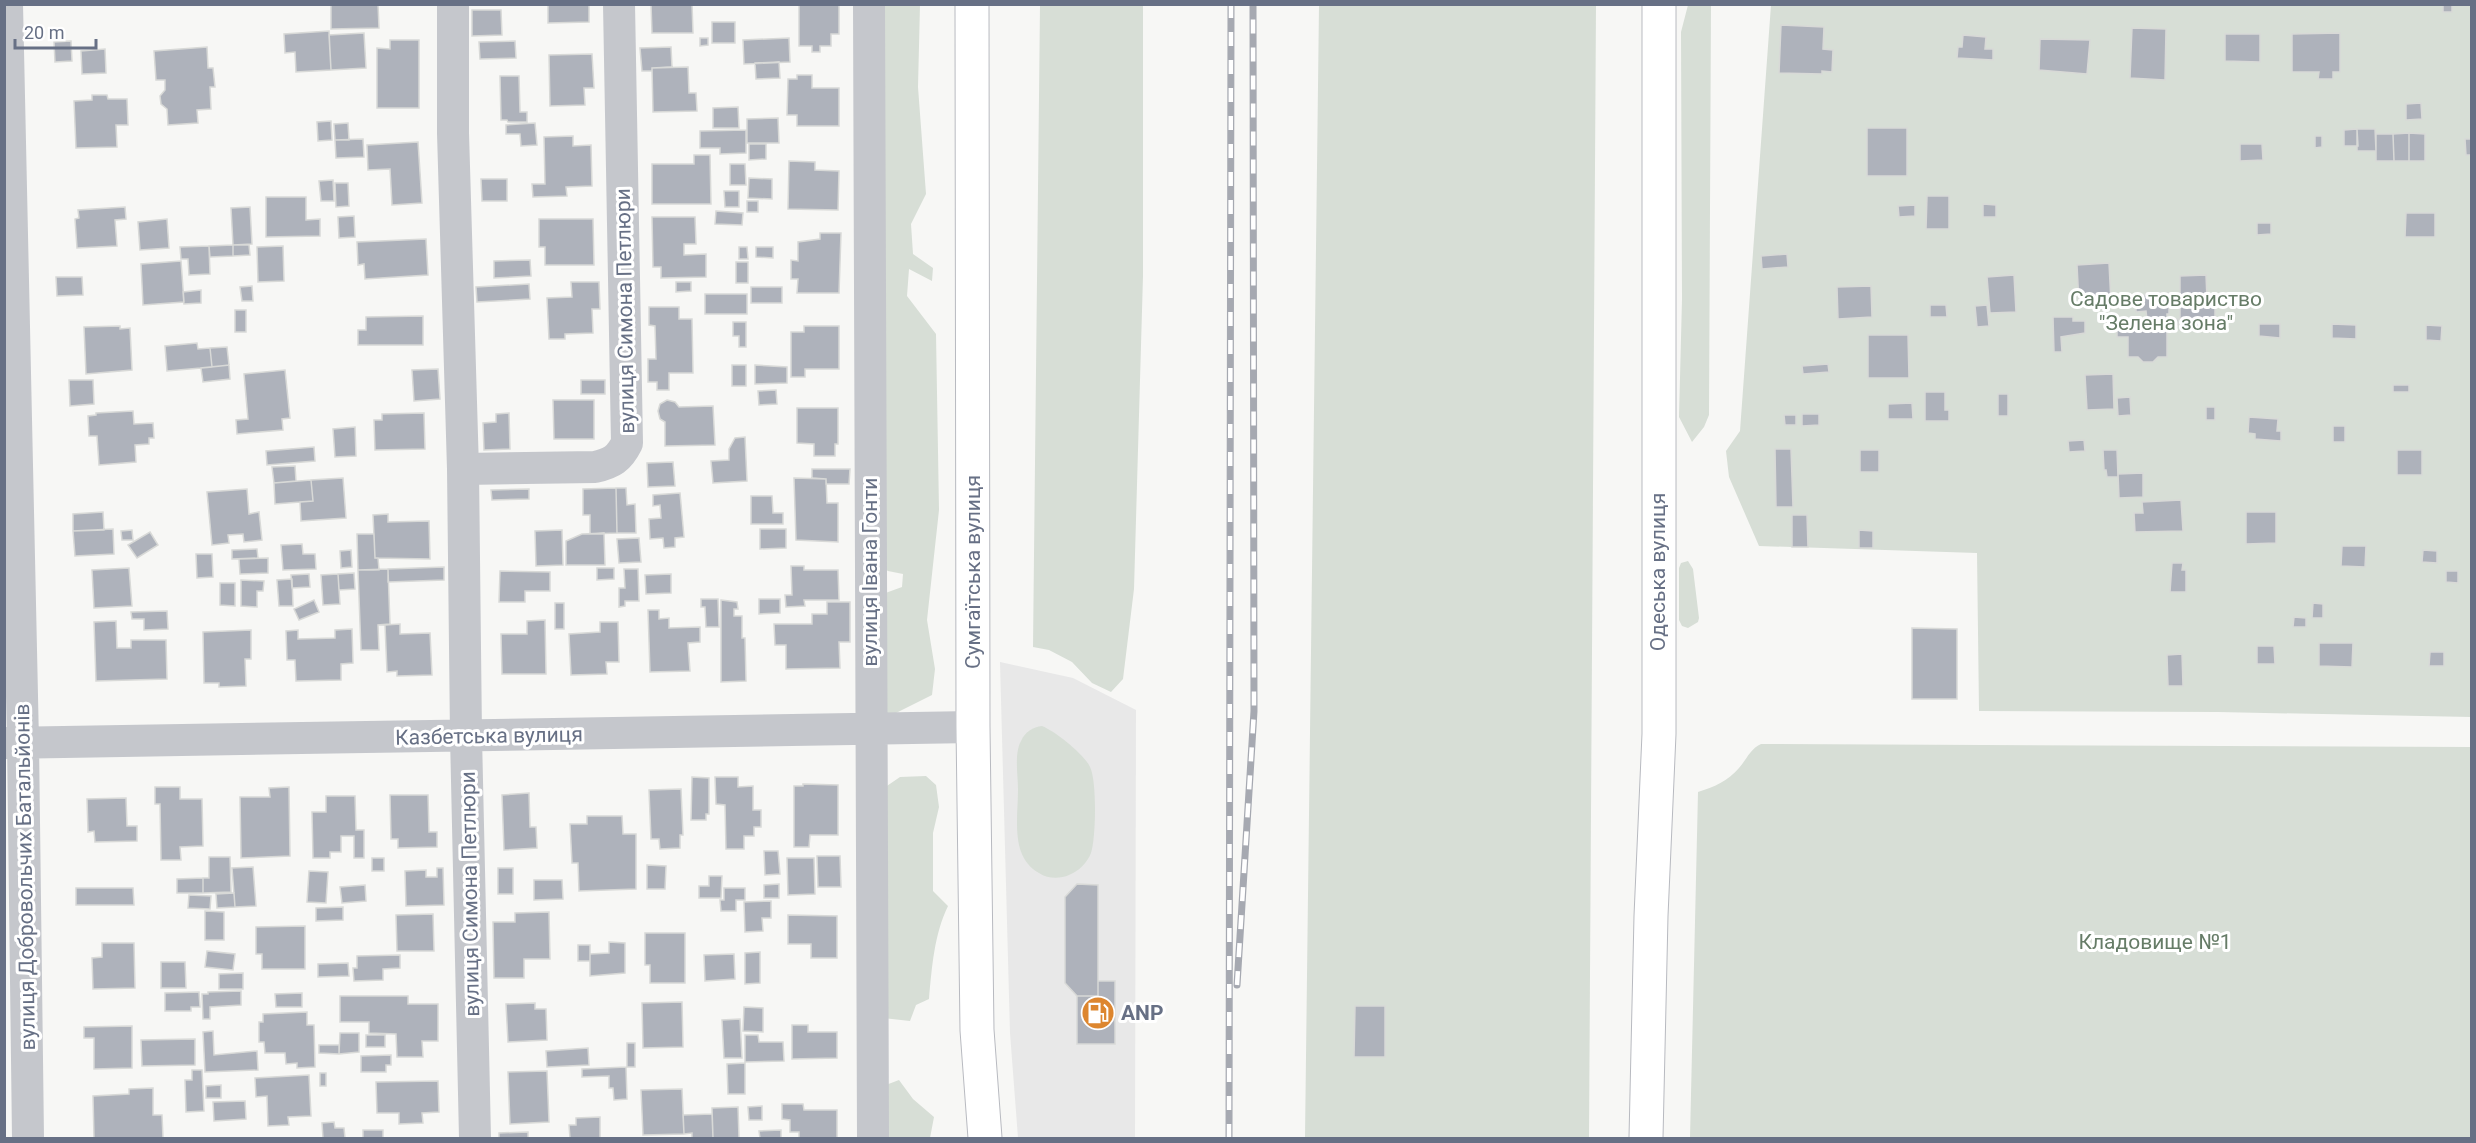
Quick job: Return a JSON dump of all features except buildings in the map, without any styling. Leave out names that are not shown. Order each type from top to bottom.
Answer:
[{"type":"main road","name":"Сумгаїтська вулиця","points":[[972,4],[973,727],[977,1030],[985,1138]]},
{"type":"main road","name":"Одеська вулиця","points":[[1646,1138],[1651,916],[1659,734],[1659,4]]},
{"type":"street","name":"вулиця Добровольчих Батальйонів","points":[[8,4],[14,742],[28,1138]]},
{"type":"street","name":"вулиця Симона Петлюри","points":[[453,4],[453,133],[463,469],[475,1138]]},
{"type":"street","name":"вулиця Симона Петлюри","points":[[463,469],[595,467],[609,464],[621,456],[627,443],[619,4]]},
{"type":"street","name":"вулиця Івана Гонти","points":[[869,4],[873,1138]]},
{"type":"street","name":"Казбетська вулиця","points":[[14,742],[973,727]]},
{"type":"shaded area","points":[[1000,662],[1073,678],[1136,710],[1135,1138],[1018,1138],[1010,1033]]},
{"type":"green space","points":[[876,5],[920,5],[918,87],[926,194],[911,224],[913,254],[933,268],[932,281],[909,269],[907,296],[936,334],[939,510],[927,620],[935,669],[932,695],[892,715],[878,711],[880,595],[902,587],[903,574],[888,571],[875,563]]},
{"type":"green space","points":[[1040,5],[1143,5],[1143,276],[1134,589],[1123,679],[1111,692],[1092,683],[1072,662],[1049,650],[1033,647]]},
{"type":"green space","points":[[1319,5],[1596,5],[1589,1138],[1305,1138]]},
{"type":"green space","points":[[1688,5],[1711,5],[1709,415],[1704,427],[1692,442],[1679,417],[1682,299],[1681,32]]},
{"type":"green space","name":"Садове товариство \"Зелена зона\"","points":[[1771,5],[2471,5],[2471,717],[2218,712],[1979,711],[1977,553],[1759,546],[1729,477],[1726,451],[1740,431]]},
{"type":"green space","points":[[1688,561],[1693,569],[1699,618],[1698,622],[1688,628],[1682,626],[1679,620],[1679,568],[1681,563]]},
{"type":"green space","points":[[1042,726],[1062,738],[1082,756],[1090,767],[1094,784],[1095,823],[1091,853],[1079,869],[1058,878],[1043,875],[1030,866],[1023,857],[1018,836],[1019,746],[1027,733]]},
{"type":"green space","name":"Кладовище №1","points":[[1761,744],[2471,747],[2471,1138],[1690,1138],[1698,792],[1730,777],[1751,751]]},
{"type":"green space","points":[[926,776],[936,785],[939,807],[933,833],[933,891],[948,906],[937,940],[929,999],[916,1005],[910,1021],[883,1018],[881,790],[900,777]]},
{"type":"green space","points":[[899,1080],[913,1099],[934,1117],[930,1138],[881,1138],[878,1088]]},
{"type":"railway","points":[[1229,1138],[1231,4]]},
{"type":"railway","points":[[1237,985],[1254,711],[1253,4]]},
{"type":"place","name":"ANP","points":[[1098,1013]]}]
